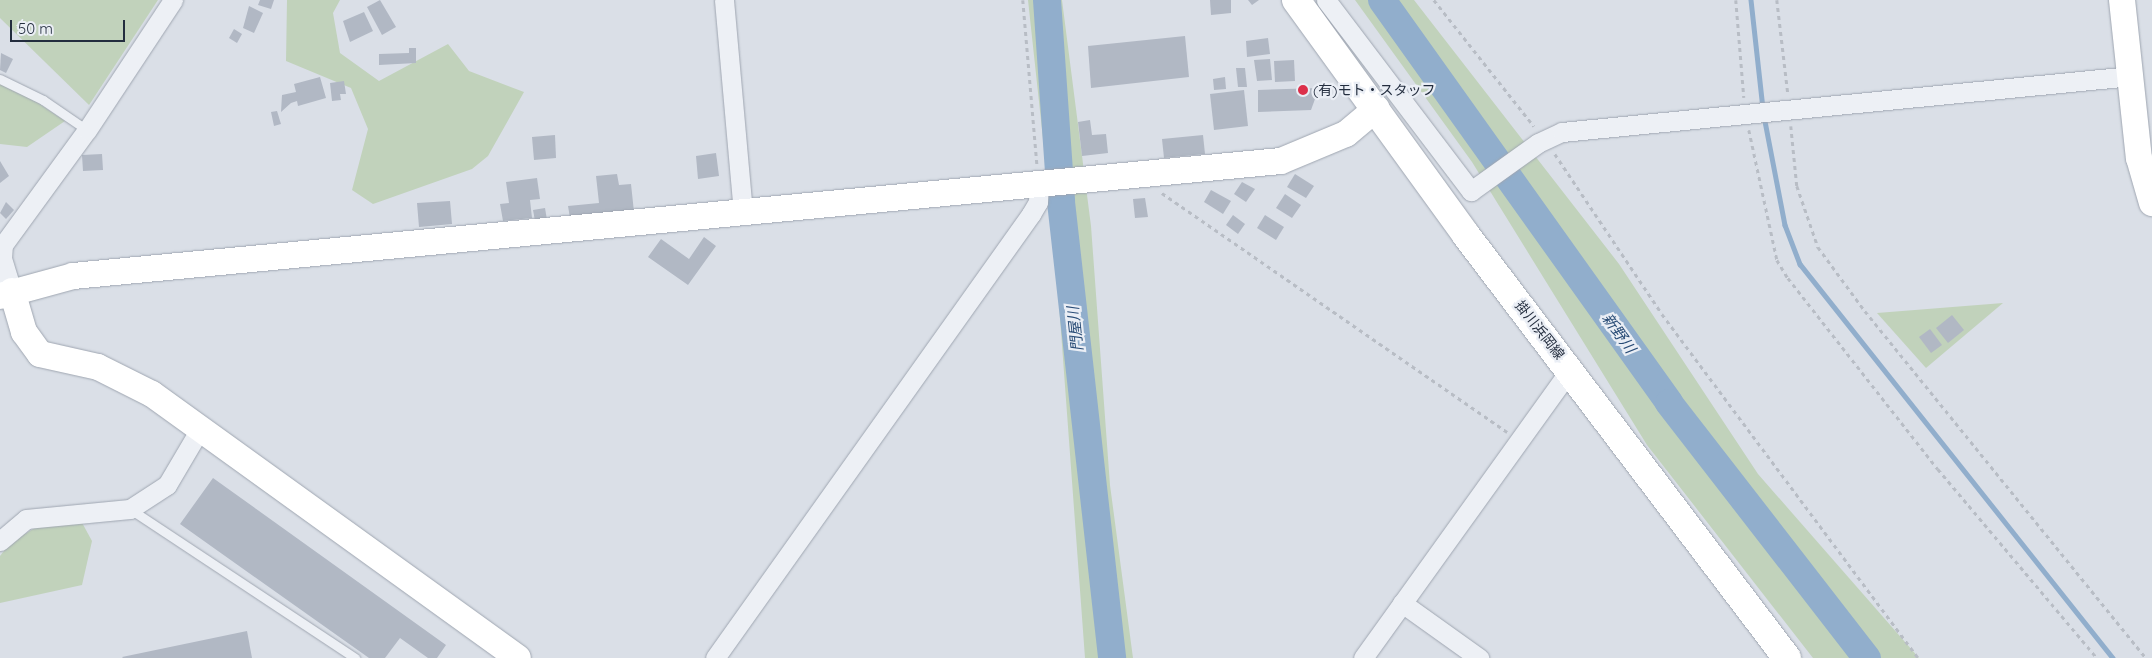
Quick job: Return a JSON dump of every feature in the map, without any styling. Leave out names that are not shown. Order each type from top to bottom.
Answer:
[{"type":"main road","name":"掛川浜岡線","points":[[1296,0],[1377,108],[1466,235],[1571,369],[1787,658]]},
{"type":"street","points":[[173,0],[87,130],[7,231],[2,258],[6,293],[24,332],[40,354],[98,367],[152,394],[518,658]]},
{"type":"street","points":[[724,0],[743,213]]},
{"type":"street","points":[[1326,0],[1471,191],[1542,141],[1562,132],[1790,112],[2141,74]]},
{"type":"street","points":[[2122,0],[2141,74],[2139,158],[2152,203]]},
{"type":"street","points":[[6,293],[73,276],[1082,182],[1281,161],[1346,134],[1377,108]]},
{"type":"street","points":[[715,658],[1031,214],[1038,202],[1039,185]]},
{"type":"street","points":[[1363,658],[1518,440],[1571,369]]},
{"type":"street","points":[[0,541],[26,519],[130,508],[167,485],[200,429]]},
{"type":"street","points":[[1402,602],[1479,658]]},
{"type":"lane","points":[[0,79],[43,100],[87,130]]},
{"type":"lane","points":[[130,508],[354,658]]},
{"type":"path","points":[[1023,0],[1039,185]]},
{"type":"path","points":[[1434,0],[1542,141],[1662,314],[1918,658]]},
{"type":"path","points":[[1736,0],[1746,116],[1777,260],[1788,278],[1938,468],[2097,658]]},
{"type":"path","points":[[1777,0],[1797,186],[1818,247],[1865,311],[2146,658]]},
{"type":"path","points":[[1154,174],[1157,190],[1518,440]]},
{"type":"green space","points":[[0,0],[158,0],[89,105],[0,18]]},
{"type":"green space","points":[[287,0],[340,0],[333,13],[340,53],[379,81],[448,44],[469,71],[524,92],[488,156],[472,169],[373,204],[352,190],[368,129],[351,88],[286,61]]},
{"type":"green space","points":[[1028,0],[1062,0],[1091,226],[1110,485],[1133,658],[1085,658],[1055,250]]},
{"type":"green space","points":[[1355,0],[1414,0],[1619,264],[1758,474],[1919,658],[1813,658],[1647,445],[1472,162]]},
{"type":"green space","points":[[0,79],[65,121],[27,147],[0,144]]},
{"type":"green space","points":[[2003,303],[1926,368],[1877,313]]},
{"type":"green space","points":[[80,519],[92,541],[82,585],[0,603],[0,556],[10,543],[46,521]]},
{"type":"building","points":[[260,0],[274,0],[271,9],[258,5]]},
{"type":"building","points":[[380,0],[396,27],[382,35],[367,7]]},
{"type":"building","points":[[1210,0],[1231,0],[1231,13],[1211,15]]},
{"type":"building","points":[[1248,0],[1259,0],[1252,5]]},
{"type":"building","points":[[249,6],[263,13],[254,33],[243,28]]},
{"type":"building","points":[[364,12],[373,31],[350,42],[343,21]]},
{"type":"building","points":[[234,29],[242,34],[237,43],[229,38]]},
{"type":"building","points":[[1185,36],[1189,77],[1091,88],[1088,46]]},
{"type":"building","points":[[1268,38],[1270,54],[1247,57],[1246,41]]},
{"type":"building","points":[[409,48],[416,48],[416,63],[379,65],[379,54],[409,53]]},
{"type":"building","points":[[1,53],[13,59],[6,73],[0,70]]},
{"type":"building","points":[[1270,59],[1272,80],[1257,81],[1254,60]]},
{"type":"building","points":[[1294,60],[1295,81],[1275,82],[1274,61]]},
{"type":"building","points":[[1236,68],[1245,68],[1247,87],[1238,87]]},
{"type":"building","points":[[320,77],[326,98],[298,106],[297,101],[291,103],[281,112],[282,95],[296,92],[294,84]]},
{"type":"building","points":[[1225,77],[1226,89],[1214,90],[1213,79]]},
{"type":"building","points":[[344,81],[346,94],[340,94],[341,100],[332,101],[330,83]]},
{"type":"building","points":[[1319,88],[1311,110],[1258,112],[1258,90]]},
{"type":"building","points":[[1244,90],[1248,126],[1214,130],[1210,94]]},
{"type":"building","points":[[277,111],[281,124],[274,126],[271,112]]},
{"type":"building","points":[[1090,120],[1092,135],[1106,134],[1108,153],[1082,156],[1078,122]]},
{"type":"building","points":[[555,135],[556,158],[534,160],[532,137]]},
{"type":"building","points":[[1203,135],[1205,154],[1164,158],[1162,139]]},
{"type":"building","points":[[716,153],[719,176],[698,179],[696,156]]},
{"type":"building","points":[[102,154],[103,170],[83,171],[82,155]]},
{"type":"building","points":[[0,161],[9,176],[0,183]]},
{"type":"building","points":[[617,174],[619,185],[631,184],[634,212],[570,218],[568,206],[599,203],[596,176]]},
{"type":"building","points":[[1295,174],[1314,186],[1306,198],[1287,187]]},
{"type":"building","points":[[537,178],[540,199],[530,200],[532,218],[503,221],[500,204],[509,203],[506,182]]},
{"type":"building","points":[[1242,182],[1255,189],[1246,202],[1234,194]]},
{"type":"building","points":[[1211,190],[1231,201],[1223,214],[1204,202]]},
{"type":"building","points":[[1285,194],[1301,205],[1292,218],[1276,208]]},
{"type":"building","points":[[1145,198],[1148,217],[1135,218],[1133,199]]},
{"type":"building","points":[[450,201],[452,224],[419,227],[417,203]]},
{"type":"building","points":[[6,202],[14,210],[6,219],[0,213]]},
{"type":"building","points":[[545,208],[547,220],[535,221],[533,210]]},
{"type":"building","points":[[1233,215],[1245,224],[1238,234],[1226,225]]},
{"type":"building","points":[[1265,215],[1284,227],[1276,240],[1257,228]]},
{"type":"building","points":[[704,237],[716,246],[688,285],[648,257],[661,239],[689,259]]},
{"type":"building","points":[[1952,315],[1964,330],[1948,343],[1936,328]]},
{"type":"building","points":[[1930,329],[1942,345],[1931,353],[1919,337]]},
{"type":"building","points":[[213,478],[446,645],[437,658],[428,658],[400,638],[385,658],[369,658],[180,524]]},
{"type":"building","points":[[247,631],[252,658],[122,657]]},
{"type":"waterway","name":"門屋川","points":[[1047,0],[1061,202],[1112,658]]},
{"type":"waterway","name":"新野川","points":[[1382,0],[1669,403],[1867,658]]},
{"type":"waterway","points":[[1751,0],[1763,108]]},
{"type":"waterway","points":[[1764,116],[1785,225],[1800,264],[2113,658]]},
{"type":"place","name":"(有)モト・スタッフ","points":[[1303,90]]}]
